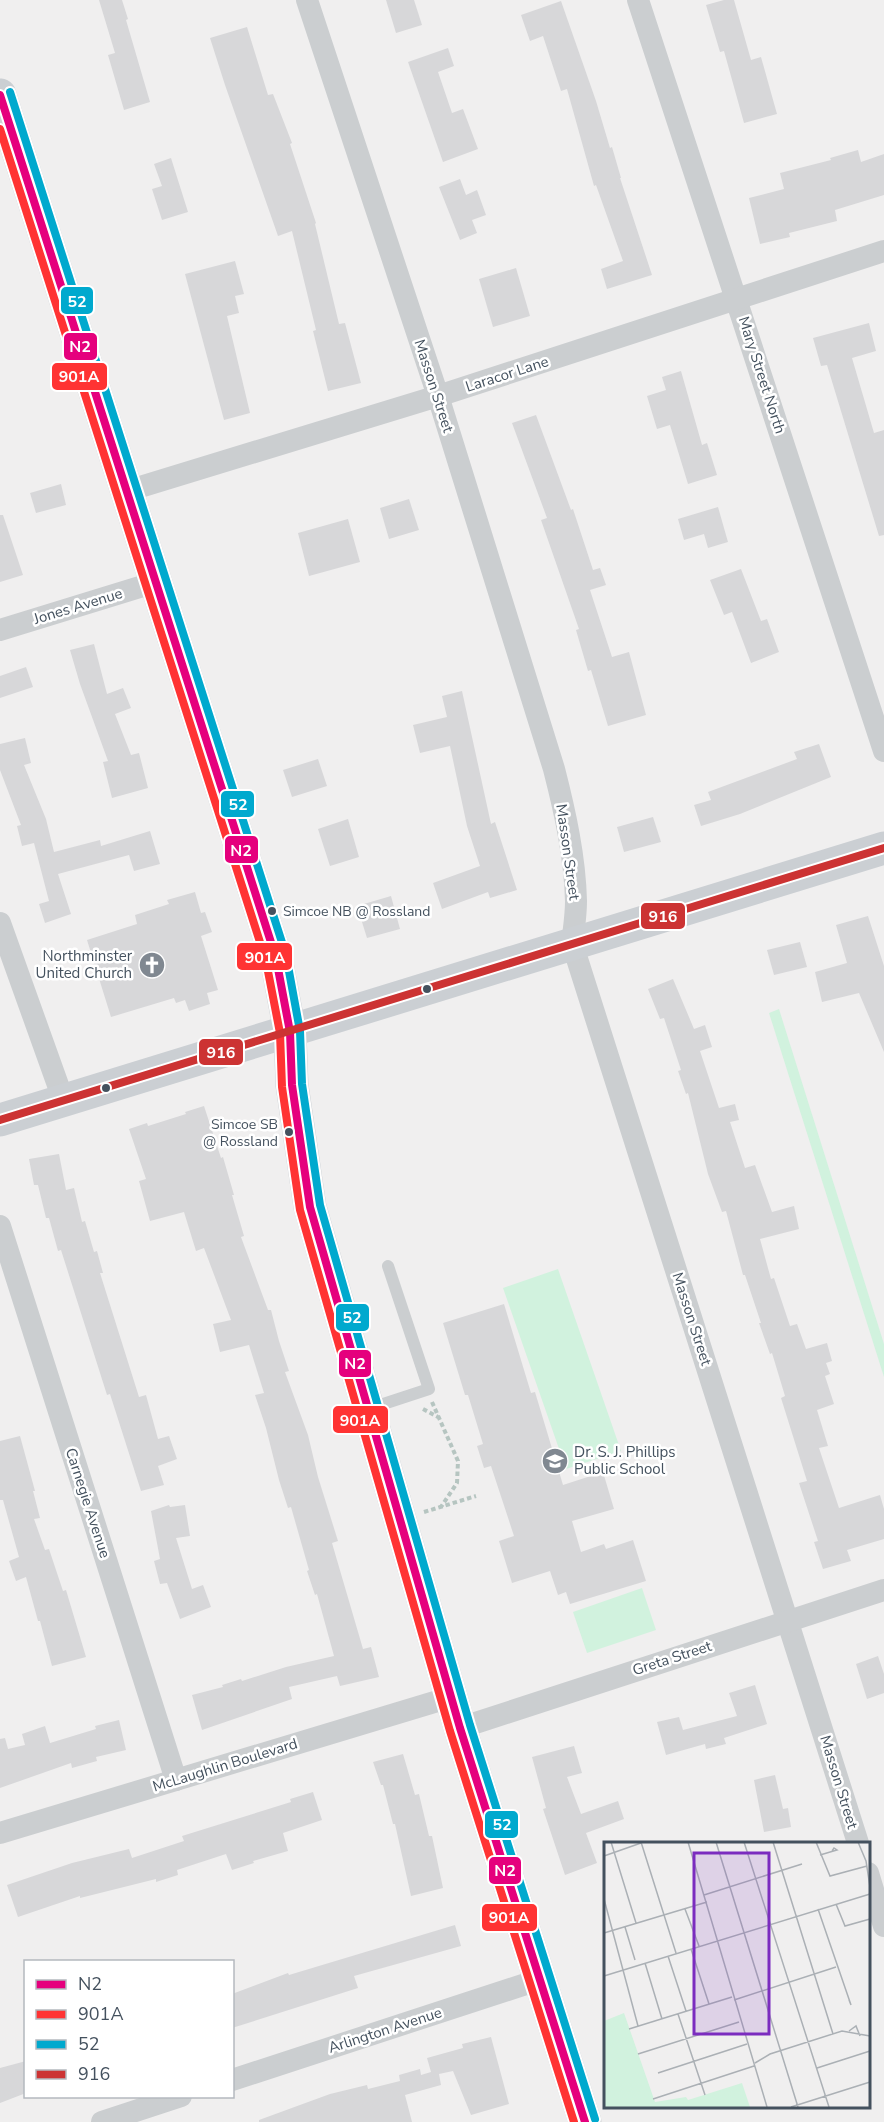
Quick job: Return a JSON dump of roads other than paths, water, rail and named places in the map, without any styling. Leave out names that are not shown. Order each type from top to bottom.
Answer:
[{"type":"main road","points":[[0,95],[276,958],[290,1032],[292,1085],[309,1207],[460,1728],[538,1980],[585,2122]]},
{"type":"main road","points":[[0,1120],[884,848]]},
{"type":"street","name":"Masson Street","points":[[307,0],[438,396],[554,769],[566,815],[576,902],[572,943],[858,1842]]},
{"type":"street","name":"Mary Street North","points":[[638,0],[884,751]]},
{"type":"street","name":"Laracor Lane","points":[[127,491],[438,396],[884,251]]},
{"type":"street","name":"Jones Avenue","points":[[0,630],[156,582]]},
{"type":"street","points":[[0,922],[63,1099]]},
{"type":"street","name":"Carnegie Avenue","points":[[0,1226],[176,1780]]},
{"type":"street","name":"Greta Street","points":[[460,1728],[884,1590]]},
{"type":"street","name":"McLaughlin Boulevard","points":[[0,1833],[451,1697]]},
{"type":"street","points":[[869,1879],[884,1926]]},
{"type":"street","name":"Arlington Avenue","points":[[234,2079],[538,1980]]},
{"type":"street","points":[[102,2122],[178,2098]]},
{"type":"lane","points":[[367,1409],[429,1389],[388,1266]]},
{"type":"place","name":"Simcoe NB @ Rossland","points":[[272,911]]},
{"type":"place","name":"Northminster United Church","points":[[152,965]]},
{"type":"place","name":"Simcoe SB @ Rossland","points":[[289,1132]]},
{"type":"place","name":"Dr. S. J. Phillips Public School","points":[[555,1461]]}]
